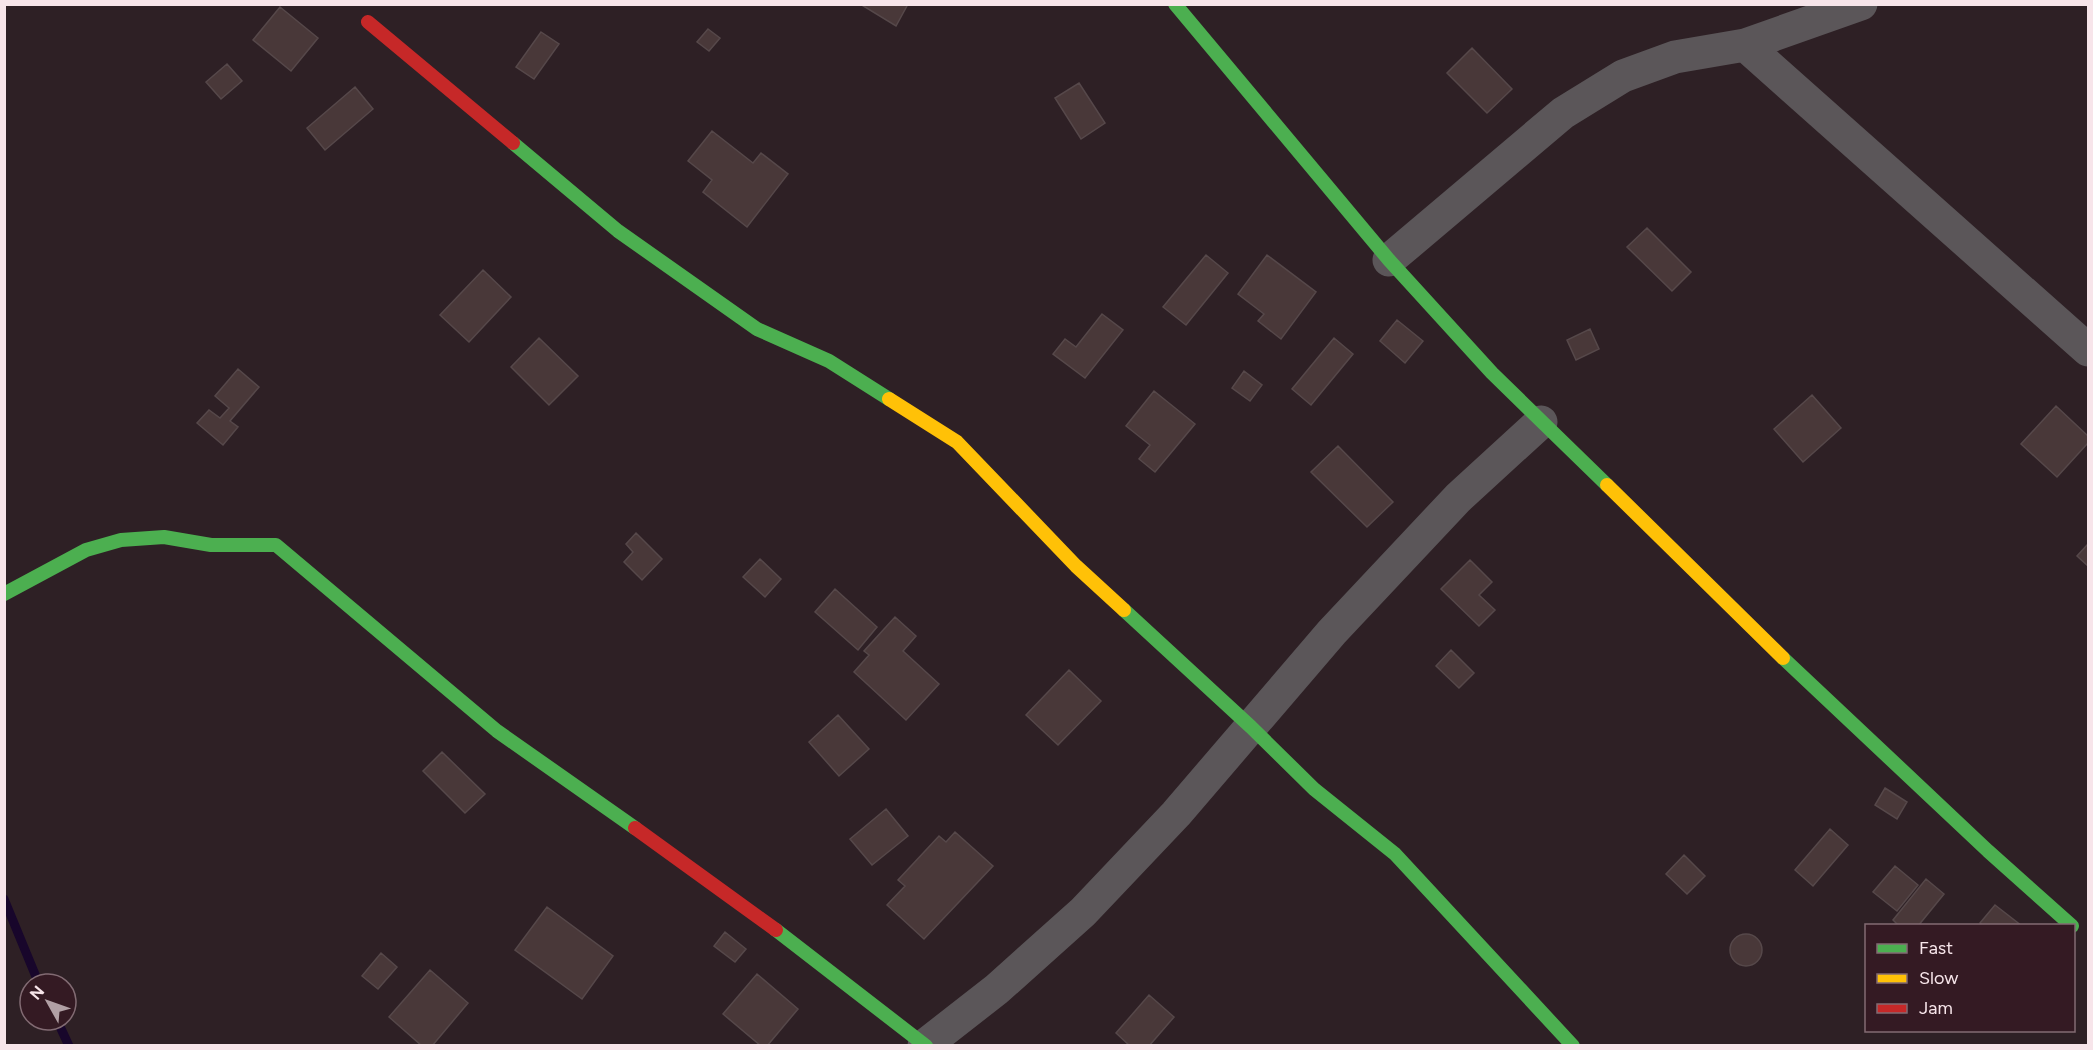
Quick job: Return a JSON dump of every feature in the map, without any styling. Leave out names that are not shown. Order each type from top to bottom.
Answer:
[{"type":"street","points":[[1175,4],[1389,260],[1492,373],[1779,654],[1988,851],[2071,924]]},
{"type":"street","points":[[1389,260],[1563,113],[1623,76],[1675,57],[1745,45],[1861,4]]},
{"type":"street","points":[[368,22],[627,238],[757,329],[829,361],[957,442],[1076,567],[1314,789],[1395,854],[1574,1046]]},
{"type":"street","points":[[1745,45],[2088,350]]},
{"type":"street","points":[[4,594],[86,550],[121,540],[164,537],[211,545],[276,545],[496,730],[749,909],[925,1045],[997,989],[1083,912],[1176,814],[1332,632],[1458,498],[1541,422]]},
{"type":"street","points":[[2075,928],[2088,940]]},
{"type":"building","points":[[860,4],[908,4],[896,26]]},
{"type":"building","points":[[280,7],[318,38],[291,71],[253,40]]},
{"type":"building","points":[[708,29],[720,38],[709,51],[697,42]]},
{"type":"building","points":[[541,32],[559,44],[534,79],[516,67]]},
{"type":"building","points":[[1472,48],[1512,89],[1487,113],[1447,73]]},
{"type":"building","points":[[227,64],[242,81],[221,99],[206,82]]},
{"type":"building","points":[[1079,83],[1105,123],[1081,139],[1055,98]]},
{"type":"building","points":[[355,87],[373,109],[325,150],[307,128]]},
{"type":"building","points":[[712,131],[753,163],[761,153],[788,174],[747,227],[703,192],[712,180],[688,161]]},
{"type":"building","points":[[1647,228],[1691,272],[1672,291],[1627,247]]},
{"type":"building","points":[[1206,255],[1228,273],[1186,325],[1163,307]]},
{"type":"building","points":[[1267,255],[1316,292],[1281,339],[1258,321],[1264,314],[1238,294]]},
{"type":"building","points":[[483,270],[511,297],[469,342],[440,315]]},
{"type":"building","points":[[1102,314],[1123,330],[1085,378],[1053,354],[1065,339],[1076,347]]},
{"type":"building","points":[[1397,320],[1423,341],[1405,363],[1380,341]]},
{"type":"building","points":[[1590,329],[1599,349],[1576,360],[1567,340]]},
{"type":"building","points":[[539,338],[578,376],[549,405],[511,367]]},
{"type":"building","points":[[1334,338],[1353,354],[1311,405],[1292,389]]},
{"type":"building","points":[[238,369],[259,387],[230,421],[238,427],[223,445],[197,423],[209,410],[220,418],[229,408],[215,396]]},
{"type":"building","points":[[1244,371],[1262,385],[1250,401],[1232,388]]},
{"type":"building","points":[[1154,391],[1195,424],[1155,472],[1139,459],[1150,445],[1126,426]]},
{"type":"building","points":[[1812,395],[1841,428],[1803,462],[1774,429]]},
{"type":"building","points":[[2056,406],[2088,436],[2088,443],[2057,477],[2021,444]]},
{"type":"building","points":[[1338,446],[1393,502],[1367,527],[1311,472]]},
{"type":"building","points":[[636,533],[662,559],[642,580],[624,562],[633,552],[626,544]]},
{"type":"building","points":[[2088,544],[2088,566],[2077,556]]},
{"type":"building","points":[[760,559],[781,579],[765,597],[743,577]]},
{"type":"building","points":[[1470,560],[1492,582],[1479,595],[1495,610],[1479,626],[1441,589]]},
{"type":"building","points":[[835,589],[877,627],[858,650],[815,612]]},
{"type":"building","points":[[895,617],[916,636],[903,651],[939,684],[906,720],[854,672],[869,655],[864,651]]},
{"type":"building","points":[[1451,650],[1474,673],[1459,688],[1436,666]]},
{"type":"building","points":[[1069,670],[1101,701],[1058,745],[1026,715]]},
{"type":"building","points":[[838,715],[869,749],[839,776],[809,742]]},
{"type":"building","points":[[442,752],[485,794],[465,813],[423,771]]},
{"type":"building","points":[[1885,788],[1907,802],[1897,819],[1875,805]]},
{"type":"building","points":[[886,809],[908,836],[872,865],[850,839]]},
{"type":"building","points":[[1830,829],[1848,845],[1813,886],[1795,870]]},
{"type":"building","points":[[955,832],[993,866],[924,939],[887,905],[905,886],[898,880],[939,836],[946,842]]},
{"type":"building","points":[[1684,855],[1705,876],[1687,894],[1666,874]]},
{"type":"building","points":[[1895,866],[1918,885],[1897,911],[1873,892]]},
{"type":"building","points":[[1926,879],[1944,894],[1920,924],[1897,924],[1893,920]]},
{"type":"building","points":[[1995,905],[2019,924],[1981,924]]},
{"type":"building","points":[[547,907],[613,956],[582,999],[515,950]]},
{"type":"building","points":[[725,932],[746,949],[735,962],[714,946]]},
{"type":"building","points":[[1746,934],[1758,938],[1762,950],[1758,962],[1746,966],[1734,962],[1730,950],[1734,938]]},
{"type":"building","points":[[381,953],[397,967],[378,989],[362,976]]},
{"type":"building","points":[[430,970],[468,1003],[432,1046],[422,1046],[389,1017]]},
{"type":"building","points":[[757,974],[798,1009],[767,1046],[761,1046],[723,1014]]},
{"type":"building","points":[[1149,995],[1174,1017],[1149,1046],[1130,1046],[1116,1033]]},
{"type":"waterway","points":[[4,899],[34,972]]},
{"type":"waterway","points":[[63,1032],[69,1046]]},
{"type":"traffic: fast","points":[[1175,4],[1389,260],[1492,373],[1607,485]]},
{"type":"traffic: fast","points":[[513,143],[618,231],[757,329],[829,361],[889,399]]},
{"type":"traffic: fast","points":[[4,594],[86,550],[121,540],[164,537],[211,545],[276,545],[497,731],[635,828]]},
{"type":"traffic: fast","points":[[1124,610],[1251,727],[1314,789],[1395,854],[1573,1046]]},
{"type":"traffic: fast","points":[[1783,658],[1988,851],[2070,924]]},
{"type":"traffic: fast","points":[[776,930],[926,1046]]},
{"type":"traffic: slow","points":[[889,399],[957,442],[1076,566],[1124,610]]},
{"type":"traffic: slow","points":[[1607,485],[1783,658]]},
{"type":"traffic: jam","points":[[368,22],[513,143]]},
{"type":"traffic: jam","points":[[635,828],[776,930]]}]
